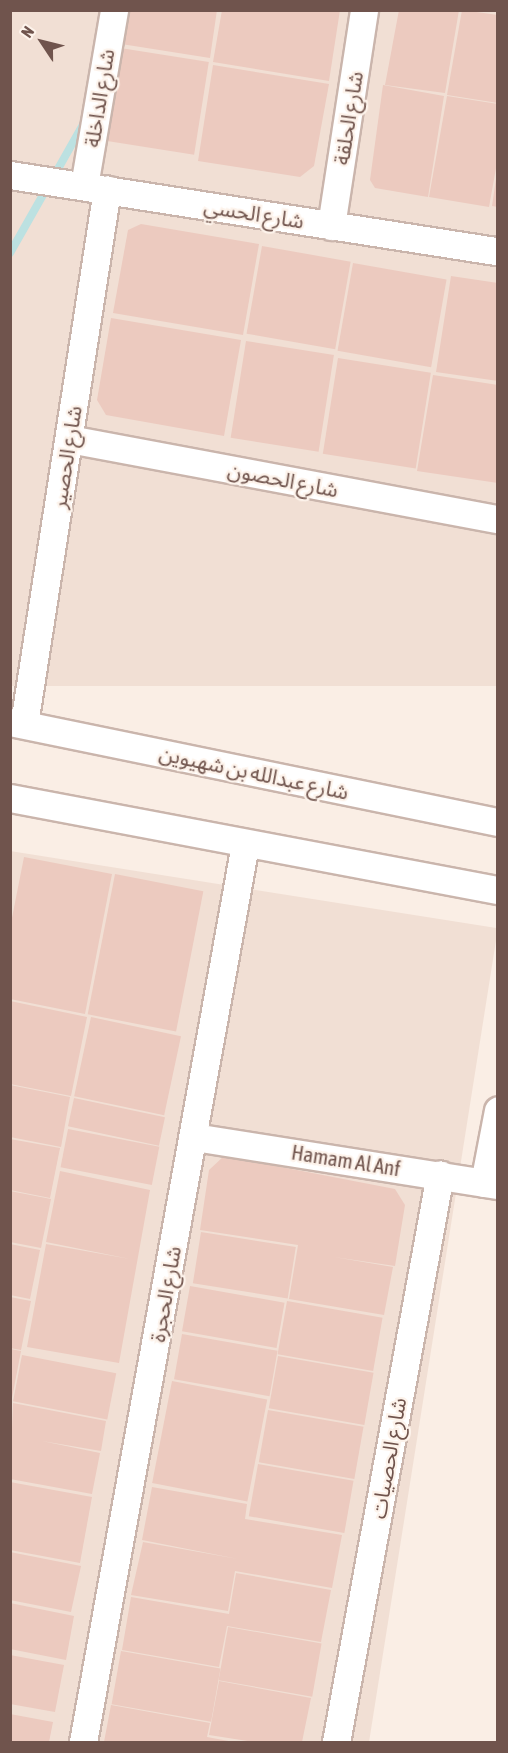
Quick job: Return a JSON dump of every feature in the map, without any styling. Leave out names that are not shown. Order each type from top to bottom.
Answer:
[{"type":"street","name":"شارع الداخلة","points":[[96,188],[114,10]]},
{"type":"street","name":"شارع الحلقة","points":[[331,226],[364,10]]},
{"type":"street","name":"شارع الحسي","points":[[10,175],[498,251]]},
{"type":"street","name":"شارع الحصير","points":[[17,723],[69,439],[96,188]]},
{"type":"street","name":"شارع الحصون","points":[[69,439],[498,519]]},
{"type":"street","name":"شارع عبدالله بن شهيوين","points":[[17,723],[498,822]]},
{"type":"street","points":[[10,798],[244,844],[498,890]]},
{"type":"street","name":"شارع الحجرة","points":[[83,1743],[194,1137],[244,844]]},
{"type":"street","points":[[491,1184],[498,1110]]},
{"type":"street","name":"Hamam Al Anf","points":[[194,1137],[440,1174],[491,1184]]},
{"type":"street","name":"شارع الحصيات","points":[[336,1743],[440,1174]]},
{"type":"shaded area","points":[[10,11],[497,11],[497,686],[10,686]]},
{"type":"shaded area","points":[[10,851],[498,928],[369,1742],[10,1742]]},
{"type":"building","points":[[121,10],[217,10],[210,58],[115,43]]},
{"type":"building","points":[[222,10],[340,10],[329,81],[213,62]]},
{"type":"building","points":[[399,10],[459,10],[445,93],[385,85]]},
{"type":"building","points":[[462,10],[498,15],[498,103],[447,95]]},
{"type":"building","points":[[114,47],[209,62],[194,155],[99,140]]},
{"type":"building","points":[[213,65],[329,84],[314,166],[300,177],[198,161]]},
{"type":"building","points":[[383,85],[444,96],[428,197],[375,188],[370,180]]},
{"type":"building","points":[[447,96],[498,104],[498,157],[489,207],[429,197]]},
{"type":"building","points":[[496,179],[498,179],[498,207],[492,206]]},
{"type":"building","points":[[141,224],[259,244],[243,335],[113,313],[128,230]]},
{"type":"building","points":[[262,246],[351,262],[335,349],[247,334]]},
{"type":"building","points":[[353,263],[447,279],[431,367],[338,351]]},
{"type":"building","points":[[451,276],[498,283],[498,381],[436,372]]},
{"type":"building","points":[[111,318],[241,340],[224,436],[106,415],[97,400]]},
{"type":"building","points":[[246,341],[334,355],[319,452],[231,438]]},
{"type":"building","points":[[338,358],[431,373],[416,469],[323,454]]},
{"type":"building","points":[[433,375],[498,385],[498,483],[417,471]]},
{"type":"building","points":[[24,857],[112,874],[85,1014],[10,999],[10,928]]},
{"type":"building","points":[[115,874],[203,891],[176,1032],[88,1014]]},
{"type":"building","points":[[10,1001],[87,1017],[71,1096],[10,1084]]},
{"type":"building","points":[[91,1017],[181,1036],[164,1115],[74,1096]]},
{"type":"building","points":[[10,1085],[70,1097],[61,1147],[10,1137]]},
{"type":"building","points":[[74,1098],[165,1117],[159,1146],[68,1126]]},
{"type":"building","points":[[68,1129],[159,1147],[152,1185],[61,1167]]},
{"type":"building","points":[[10,1139],[60,1148],[50,1198],[10,1190]]},
{"type":"building","points":[[224,1156],[395,1189],[405,1205],[395,1266],[334,1257],[393,1267],[384,1315],[289,1299],[298,1245],[200,1230],[209,1170]]},
{"type":"building","points":[[60,1171],[150,1190],[119,1363],[27,1347],[46,1244],[130,1259],[46,1242]]},
{"type":"building","points":[[10,1191],[51,1199],[41,1248],[10,1242]]},
{"type":"building","points":[[201,1232],[296,1247],[288,1298],[193,1283]]},
{"type":"building","points":[[10,1244],[40,1250],[30,1299],[10,1295]]},
{"type":"building","points":[[190,1286],[285,1303],[277,1348],[182,1331]]},
{"type":"building","points":[[10,1297],[31,1301],[21,1350],[10,1348]]},
{"type":"building","points":[[287,1301],[383,1318],[373,1371],[278,1354]]},
{"type":"building","points":[[182,1334],[278,1351],[270,1396],[174,1379]]},
{"type":"building","points":[[10,1349],[21,1351],[12,1398],[10,1398]]},
{"type":"building","points":[[22,1355],[116,1373],[107,1419],[13,1401]]},
{"type":"building","points":[[278,1356],[374,1373],[364,1425],[269,1408]]},
{"type":"building","points":[[172,1381],[267,1400],[247,1502],[152,1483]]},
{"type":"building","points":[[13,1403],[106,1421],[101,1451],[42,1441],[100,1453],[92,1494],[10,1479]]},
{"type":"building","points":[[268,1410],[364,1427],[354,1479],[259,1462]]},
{"type":"building","points":[[258,1464],[354,1481],[344,1533],[249,1516]]},
{"type":"building","points":[[10,1482],[92,1497],[80,1563],[10,1550]]},
{"type":"building","points":[[152,1487],[247,1504],[245,1519],[342,1535],[332,1588],[235,1571],[228,1611],[131,1595],[143,1542],[238,1559],[142,1540]]},
{"type":"building","points":[[10,1552],[81,1566],[71,1612],[10,1600]]},
{"type":"building","points":[[236,1573],[331,1590],[321,1642],[227,1626],[219,1667],[122,1650],[131,1597],[229,1614]]},
{"type":"building","points":[[10,1603],[74,1616],[66,1660],[10,1649]]},
{"type":"building","points":[[228,1627],[322,1643],[312,1697],[219,1680]]},
{"type":"building","points":[[121,1651],[220,1669],[211,1722],[112,1704]]},
{"type":"building","points":[[10,1655],[64,1665],[55,1712],[10,1704]]},
{"type":"building","points":[[219,1681],[311,1698],[302,1742],[254,1742],[209,1735]]},
{"type":"building","points":[[111,1705],[210,1723],[207,1737],[234,1742],[104,1742]]},
{"type":"building","points":[[10,1714],[53,1722],[49,1742],[10,1742]]},
{"type":"waterway","points":[[54,176],[85,121]]},
{"type":"waterway","points":[[10,253],[48,186]]}]
